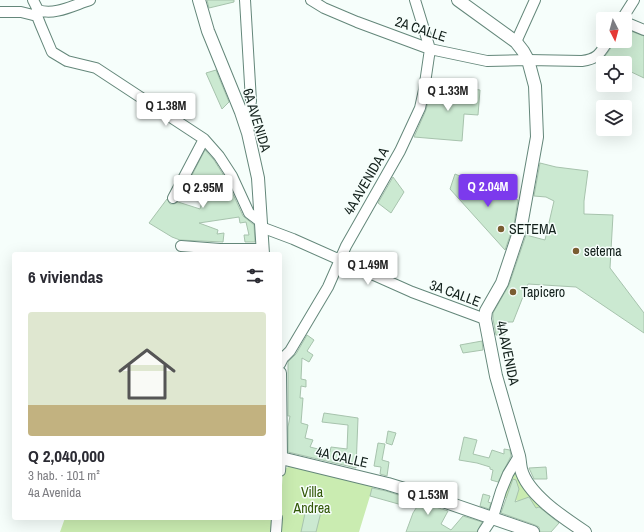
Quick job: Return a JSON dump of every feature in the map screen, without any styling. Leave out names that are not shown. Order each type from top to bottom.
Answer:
[{"type":"main road","name":"6A AVENIDA","points":[[199,0],[208,31],[242,112],[248,132],[258,178],[263,251]]},
{"type":"main road","name":"4A AVENIDA","points":[[458,0],[516,42],[528,60],[535,86],[537,137],[521,226],[502,283],[490,304],[485,319],[496,376],[519,456],[521,470],[530,486],[564,518],[585,532]]},
{"type":"main road","name":"4A CALLE","points":[[282,458],[388,484],[493,517],[533,532]]},
{"type":"street","points":[[33,0],[38,13]]},
{"type":"street","points":[[0,12],[38,13],[54,11],[90,0]]},
{"type":"street","points":[[245,0],[251,101],[248,118],[248,132]]},
{"type":"street","name":"2A CALLE","points":[[311,0],[324,8],[357,22],[430,48],[487,61],[591,60],[598,56],[603,48]]},
{"type":"street","name":"4A AVENIDA A","points":[[282,360],[290,351],[328,287],[339,260],[356,227],[400,151],[420,108],[430,48],[415,0]]},
{"type":"street","points":[[516,42],[535,0]]},
{"type":"street","points":[[625,12],[630,1]]},
{"type":"street","name":"3A CALLE","points":[[38,13],[52,52],[67,61],[96,68],[204,139],[219,156],[232,176],[249,213],[261,225],[412,292],[485,319]]},
{"type":"street","points":[[632,25],[644,30]]},
{"type":"street","points":[[173,198],[204,139]]},
{"type":"street","points":[[181,246],[263,251]]},
{"type":"street","points":[[483,532],[493,517],[508,474],[519,456]]},
{"type":"street","points":[[276,532],[277,520]]},
{"type":"green space","name":"Villa Andrea","points":[[293,464],[374,483],[359,532],[279,532],[280,520],[282,520],[283,470]]},
{"type":"green space","points":[[516,468],[547,509],[532,518],[527,503],[501,497]]},
{"type":"green space","points":[[64,520],[272,520],[271,532],[60,532]]},
{"type":"building","points":[[207,0],[234,0],[234,2],[209,8]]},
{"type":"building","points":[[632,32],[644,36],[644,78],[632,72],[632,56],[605,56],[611,48],[632,48]]},
{"type":"building","points":[[216,70],[229,102],[222,109],[206,73]]},
{"type":"building","points":[[432,83],[480,90],[478,115],[464,114],[462,141],[414,137],[426,110]]},
{"type":"building","points":[[205,150],[214,160],[226,179],[243,216],[254,225],[255,242],[245,242],[244,235],[249,235],[246,222],[240,223],[239,217],[199,223],[218,230],[217,234],[224,233],[223,242],[180,240],[172,237],[149,223],[167,199],[170,204],[178,202],[200,209],[207,184],[191,177]]},
{"type":"building","name":"setema","points":[[540,163],[556,167],[588,171],[584,201],[584,214],[613,215],[610,268],[644,313],[644,333],[576,287],[528,284],[513,322],[504,322],[505,335],[496,335],[493,313],[509,285],[526,235],[545,240],[554,201],[546,197],[534,196]]},
{"type":"building","name":"SETEMA","points":[[455,174],[518,200],[514,224],[505,250],[450,189]]},
{"type":"building","points":[[393,177],[404,192],[391,213],[378,203]]},
{"type":"building","points":[[307,335],[314,340],[307,351],[313,355],[309,362],[302,358],[301,379],[306,380],[306,387],[301,386],[300,398],[303,398],[301,423],[308,425],[305,438],[313,440],[310,447],[330,452],[331,447],[347,449],[348,425],[322,422],[324,413],[358,418],[356,468],[288,452],[288,427],[290,416],[288,416],[288,362],[296,354]]},
{"type":"building","points":[[482,341],[483,350],[463,353],[460,345]]},
{"type":"building","points":[[388,431],[396,433],[392,445],[386,443]]},
{"type":"building","points":[[464,437],[477,440],[473,454],[489,458],[492,450],[504,454],[504,449],[510,450],[511,456],[498,482],[491,480],[493,470],[490,469],[490,467],[459,460]]},
{"type":"building","points":[[378,443],[385,444],[382,460],[389,462],[387,476],[380,474],[381,467],[374,466]]},
{"type":"building","points":[[546,467],[547,479],[534,479],[529,468]]},
{"type":"building","points":[[513,479],[516,480],[519,489],[515,502],[529,497],[536,508],[539,507],[559,523],[551,532],[540,532],[539,527],[535,525],[501,513]]},
{"type":"building","points":[[372,488],[386,491],[448,511],[441,524],[451,530],[463,516],[482,522],[477,532],[406,532],[413,513],[420,502],[404,498],[402,505],[370,496]]},
{"type":"building","points":[[483,494],[490,496],[488,502],[491,503],[489,509],[480,506]]},
{"type":"building","points":[[306,509],[321,512],[316,532],[301,532]]},
{"type":"place","name":"SETEMA","points":[[501,229]]},
{"type":"place","name":"setema","points":[[576,251]]},
{"type":"place","name":"Tapicero","points":[[513,292]]}]
